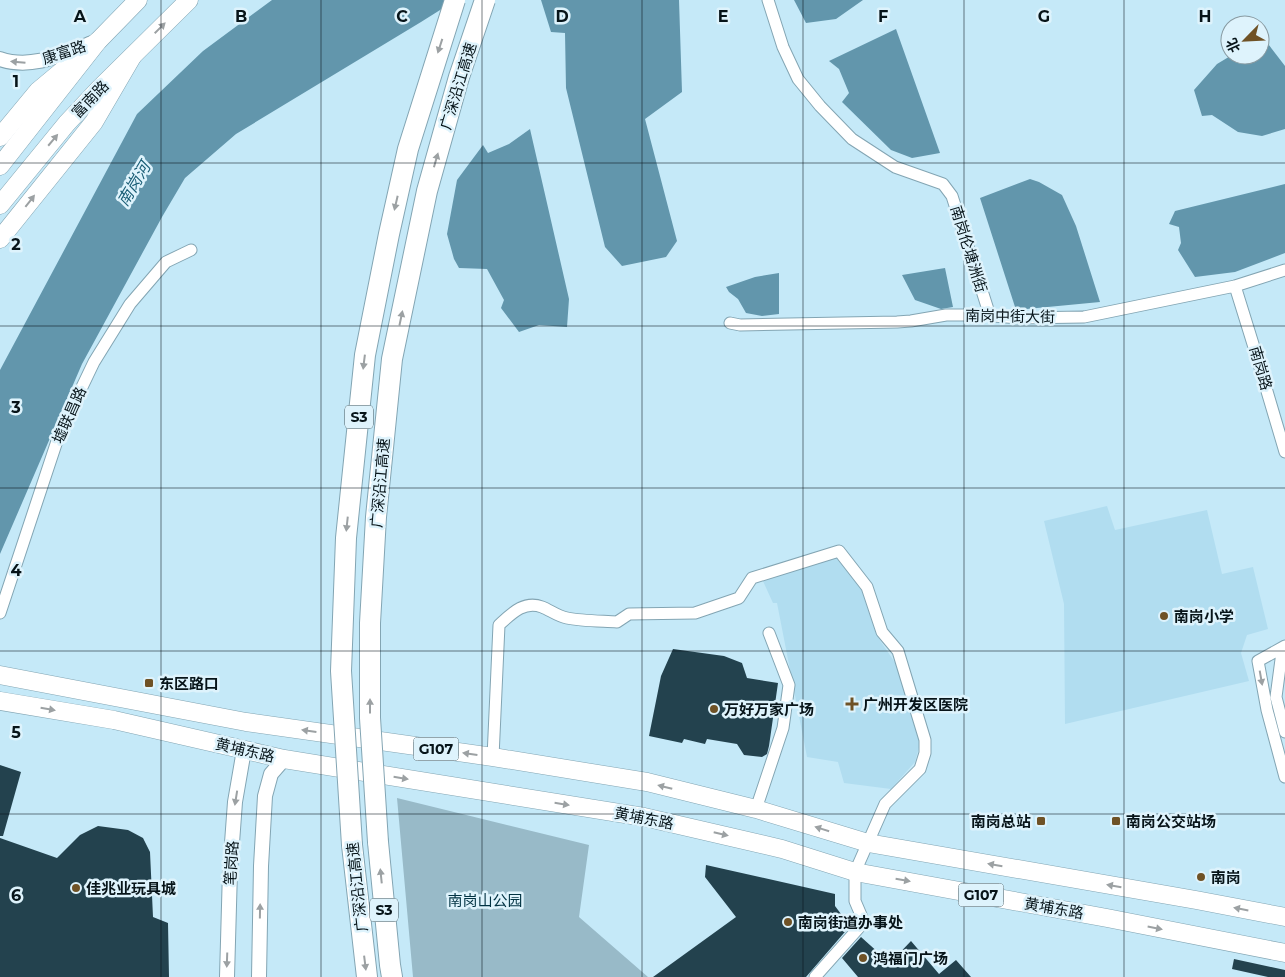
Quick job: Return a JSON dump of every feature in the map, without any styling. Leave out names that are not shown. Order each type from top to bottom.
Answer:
[{"type":"highway","name":"广深沿江高速","points":[[367,977],[352,845],[341,671],[346,538],[365,355],[389,234],[408,149],[455,0]]},
{"type":"highway","name":"广深沿江高速","points":[[392,977],[378,842],[370,718],[370,623],[376,517],[392,360],[427,191],[459,77],[485,0]]},
{"type":"main road","name":"富南路","points":[[0,166],[98,41],[138,0]]},
{"type":"main road","name":"富南路","points":[[0,205],[67,123],[189,0]]},
{"type":"main road","points":[[0,137],[38,91],[98,41]]},
{"type":"main road","points":[[0,240],[94,122],[132,57]]},
{"type":"main road","name":"黄埔东路","points":[[0,674],[246,722],[493,757],[647,782],[756,809],[868,842],[1285,917]]},
{"type":"main road","name":"黄埔东路","points":[[0,701],[114,720],[284,759],[644,817],[782,848],[855,872],[1285,953]]},
{"type":"street","name":"南岗伦塘洲街","points":[[768,0],[783,47],[798,79],[820,106],[852,138],[894,168],[943,184],[952,196],[990,316]]},
{"type":"street","name":"康富路","points":[[0,59],[29,63],[54,57],[98,41]]},
{"type":"street","name":"墟联昌路","points":[[0,613],[59,435],[94,362],[130,304],[166,262],[191,250]]},
{"type":"street","name":"南岗中街大街","points":[[730,323],[740,325],[897,322],[946,315],[1018,318],[1084,317],[1235,286],[1285,270]]},
{"type":"street","name":"南岗路","points":[[1235,286],[1285,452]]},
{"type":"street","points":[[493,757],[499,625],[517,609],[528,605],[542,607],[567,618],[617,622],[629,614],[695,613],[739,598],[752,578],[839,551],[868,587],[882,632],[898,651],[926,740],[925,753],[920,769],[885,804],[855,872],[855,901],[864,922],[815,977]]},
{"type":"street","points":[[756,809],[782,728],[789,684],[769,633]]},
{"type":"street","points":[[1285,646],[1258,661],[1267,710],[1285,777]]},
{"type":"street","points":[[1285,650],[1282,652],[1276,696],[1285,732]]},
{"type":"street","name":"笔岗路","points":[[226,977],[230,870],[235,802],[244,750]]},
{"type":"street","name":"笔岗路","points":[[259,977],[261,866],[265,796],[271,774],[284,759]]},
{"type":"shaded area","name":"南岗小学","points":[[1107,506],[1115,530],[1207,510],[1222,574],[1253,567],[1268,629],[1247,635],[1241,653],[1249,681],[1065,724],[1064,604],[1044,521]]},
{"type":"shaded area","name":"广州开发区医院","points":[[838,555],[860,585],[877,636],[896,664],[920,744],[915,762],[891,789],[844,783],[838,762],[807,757],[777,603],[773,603],[762,579]]},
{"type":"green space","name":"南岗山公园","points":[[397,798],[589,845],[579,917],[648,977],[413,977]]},
{"type":"water","name":"南岗河","points":[[272,0],[456,0],[236,134],[185,178],[82,364],[0,554],[0,370],[137,114],[203,51]]},
{"type":"water","points":[[541,0],[679,0],[682,92],[645,119],[677,241],[666,257],[622,266],[605,247],[566,88],[565,33],[551,32]]},
{"type":"water","points":[[794,0],[863,0],[836,19],[806,23]]},
{"type":"water","points":[[896,29],[940,153],[912,158],[891,150],[842,102],[849,93],[839,69],[829,61]]},
{"type":"water","points":[[1270,46],[1285,66],[1285,129],[1262,136],[1238,132],[1212,115],[1202,116],[1194,90],[1220,62],[1220,65],[1270,65]]},
{"type":"water","points":[[530,129],[569,299],[567,327],[539,325],[519,332],[501,308],[504,300],[487,269],[459,268],[454,259],[447,234],[457,180],[483,145],[488,153],[509,144]]},
{"type":"water","points":[[1030,179],[1062,195],[1076,226],[1100,302],[1016,310],[980,198]]},
{"type":"water","points":[[1285,184],[1285,253],[1235,272],[1195,277],[1178,250],[1181,243],[1179,227],[1169,224],[1175,211]]},
{"type":"water","points":[[945,268],[953,307],[941,309],[915,300],[902,275]]},
{"type":"water","points":[[779,273],[779,314],[762,316],[746,313],[738,299],[726,287],[755,277]]},
{"type":"building","name":"万好万家广场","points":[[673,649],[724,656],[742,663],[747,678],[778,683],[767,754],[762,757],[744,755],[737,744],[707,739],[705,744],[684,739],[682,743],[649,736],[661,676]]},
{"type":"building","points":[[0,765],[21,772],[3,836],[0,836]]},
{"type":"building","name":"佳兆业玩具城","points":[[98,826],[128,830],[143,838],[150,852],[153,917],[168,923],[169,977],[0,977],[0,838],[57,858],[80,835]]},
{"type":"building","name":"南岗街道办事处","points":[[706,865],[835,894],[835,906],[850,926],[806,977],[653,977],[736,917],[705,877]]},
{"type":"building","name":"鸿福门广场","points":[[861,937],[890,963],[911,941],[939,974],[956,960],[971,977],[858,977],[842,958]]},
{"type":"building","points":[[1234,959],[1285,970],[1285,977],[1268,977],[1232,969]]},
{"type":"place","name":"南岗小学","points":[[1164,616]]},
{"type":"place","name":"东区路口","points":[[149,683]]},
{"type":"place","name":"广州开发区医院","points":[[852,704]]},
{"type":"place","name":"万好万家广场","points":[[714,709]]},
{"type":"place","name":"南岗总站","points":[[1041,821]]},
{"type":"place","name":"南岗公交站场","points":[[1116,821]]},
{"type":"place","name":"南岗","points":[[1201,877]]},
{"type":"place","name":"佳兆业玩具城","points":[[76,888]]},
{"type":"place","name":"南岗街道办事处","points":[[788,922]]},
{"type":"place","name":"鸿福门广场","points":[[863,958]]}]
